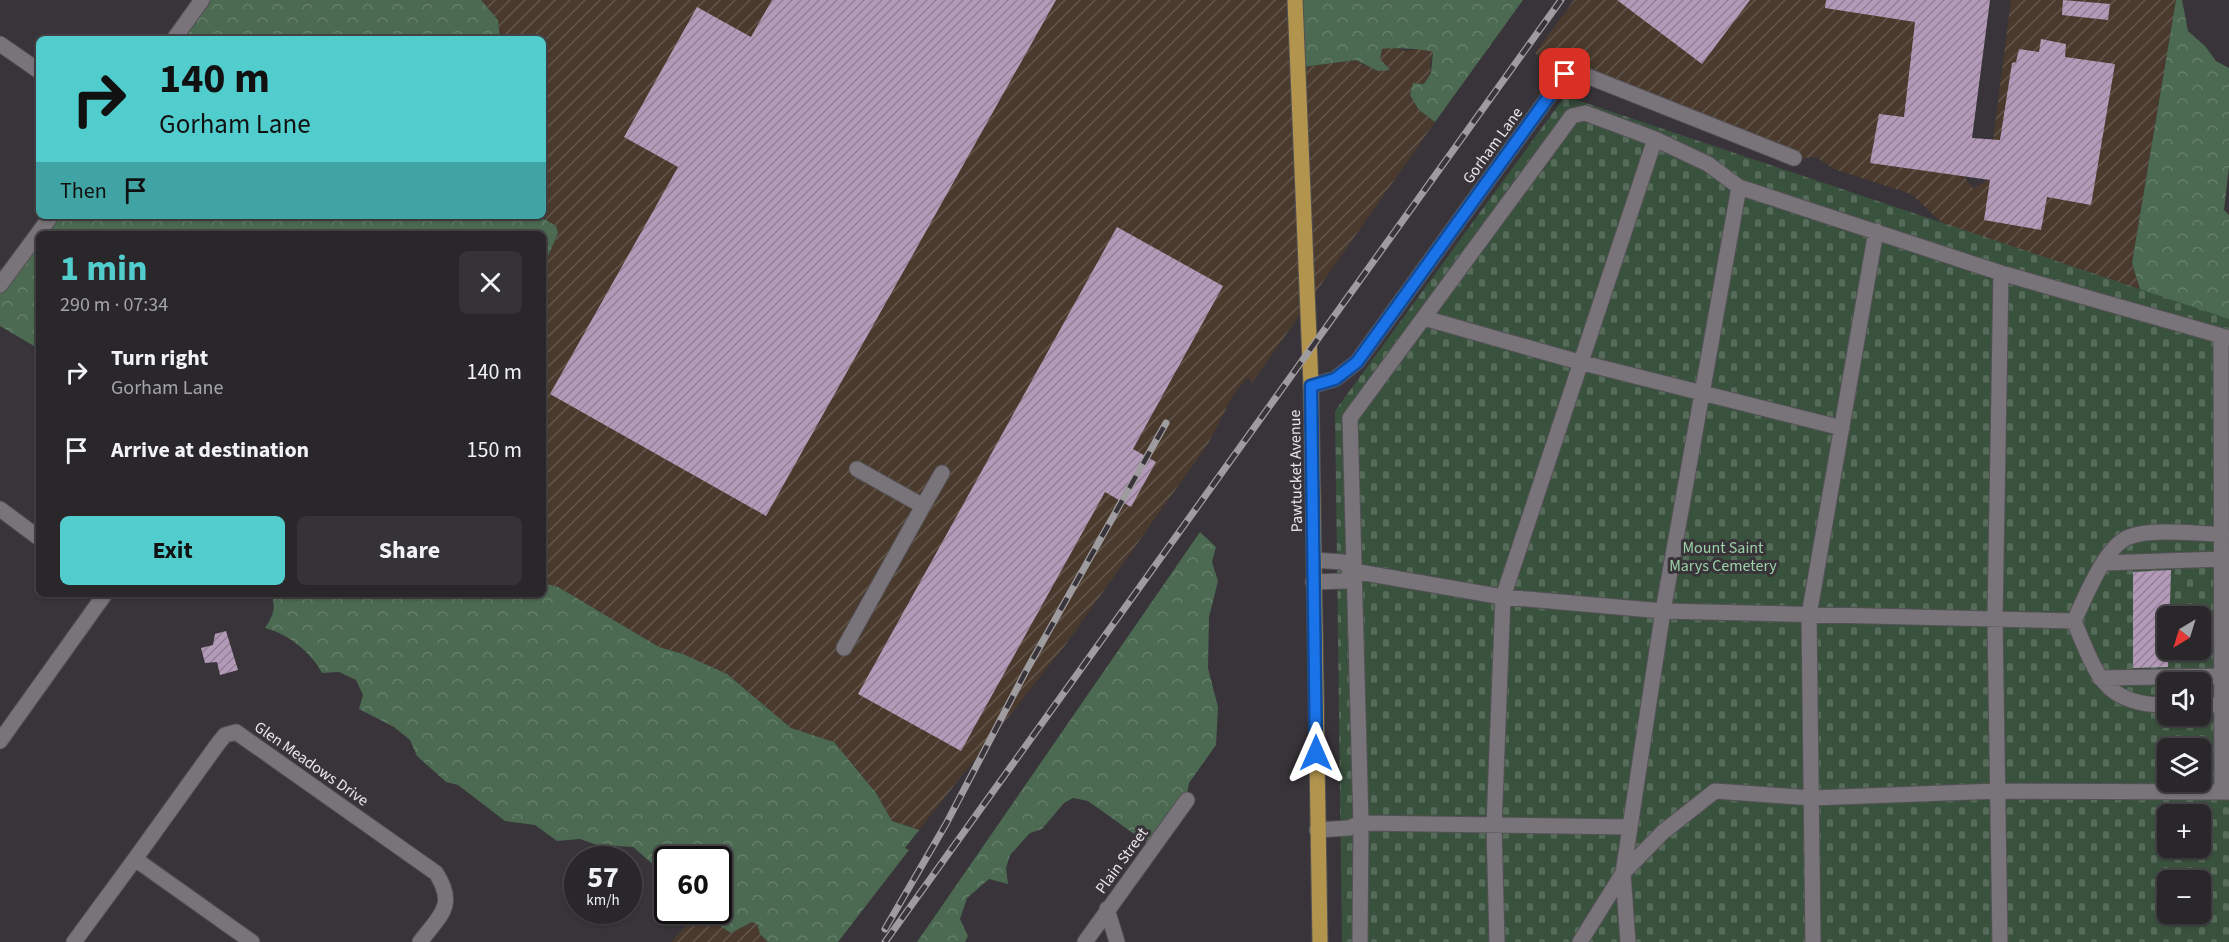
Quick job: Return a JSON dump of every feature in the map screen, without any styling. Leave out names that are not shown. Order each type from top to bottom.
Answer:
[{"type":"main road","name":"Pawtucket Avenue","points":[[1295,0],[1311,386],[1320,942]]},
{"type":"street","points":[[176,36],[202,0]]},
{"type":"street","points":[[0,44],[36,69]]},
{"type":"street","name":"Gorham Lane","points":[[1311,386],[1335,379],[1357,362],[1565,74],[1587,76],[1794,158]]},
{"type":"street","points":[[1360,942],[1361,823],[1350,418],[1572,116],[1585,113],[1655,139],[1708,164],[1739,187],[2001,273],[2225,337],[2222,534],[2222,559],[2226,575],[2222,705],[2225,792],[1998,791],[1812,798],[1715,791],[1664,832],[1623,873],[1580,942]]},
{"type":"street","points":[[1497,942],[1494,826],[1503,597],[1579,362],[1655,139]]},
{"type":"street","points":[[1628,942],[1623,873],[1663,611],[1739,187]]},
{"type":"street","points":[[1813,942],[1809,615],[1876,231]]},
{"type":"street","points":[[0,285],[36,236]]},
{"type":"street","points":[[2000,942],[1995,619],[2001,273]]},
{"type":"street","points":[[1424,318],[1579,362],[1842,428]]},
{"type":"street","points":[[858,468],[923,506]]},
{"type":"street","points":[[844,648],[942,473]]},
{"type":"street","points":[[0,508],[36,536]]},
{"type":"street","points":[[2074,621],[2104,563],[2114,548],[2128,537],[2144,534],[2222,534]]},
{"type":"street","points":[[2104,563],[2222,559]]},
{"type":"street","points":[[1314,560],[1343,562],[1353,571],[1503,597],[1663,611],[2074,621]]},
{"type":"street","points":[[1313,582],[1345,581],[1353,571]]},
{"type":"street","points":[[0,741],[103,597]]},
{"type":"street","points":[[2074,621],[2100,678],[2115,695],[2133,703],[2157,704]]},
{"type":"street","points":[[2100,678],[2223,676]]},
{"type":"street","points":[[2211,705],[2222,705]]},
{"type":"street","name":"Glen Meadows Drive","points":[[74,942],[217,745],[225,735],[236,732],[436,873],[446,889],[447,900],[420,942]]},
{"type":"street","name":"Plain Street","points":[[1085,942],[1187,800]]},
{"type":"street","points":[[1317,830],[1349,828],[1361,823],[1630,827]]},
{"type":"street","points":[[135,859],[252,942]]},
{"type":"street","points":[[1107,909],[1117,942]]},
{"type":"shaded area","points":[[481,0],[1298,0],[1303,67],[1356,60],[1364,66],[1380,59],[1382,49],[1393,46],[1405,51],[1425,48],[1433,52],[1430,64],[1431,73],[1424,84],[1419,110],[1435,122],[1252,383],[1248,377],[1233,395],[1208,444],[1066,644],[919,830],[892,821],[876,793],[834,742],[791,728],[727,674],[683,654],[659,647],[558,587],[546,584],[546,261],[558,233],[555,225],[544,219],[546,36],[500,36],[498,20]]},
{"type":"shaded area","points":[[1574,0],[1987,0],[1963,175],[1973,188],[1988,180],[2011,0],[2176,0],[2132,263],[2143,299],[1981,259],[1911,194],[1834,169],[1816,157],[1786,160],[1591,79],[1563,78],[1535,53]]},
{"type":"shaded area","points":[[752,922],[757,924],[760,934],[768,942],[671,942],[688,924],[717,924],[731,933]]},
{"type":"green space","points":[[201,0],[481,0],[498,20],[500,36],[175,36]]},
{"type":"green space","points":[[1298,0],[1523,0],[1435,122],[1419,110],[1410,95],[1413,83],[1424,84],[1431,73],[1433,52],[1382,49],[1380,59],[1390,70],[1378,71],[1356,60],[1303,67]]},
{"type":"green space","points":[[2176,0],[2182,0],[2188,31],[2205,46],[2216,61],[2229,68],[2229,167],[2224,210],[2229,215],[2229,320],[2143,299],[2132,263]]},
{"type":"green space","name":"Mount Saint Marys Cemetery","points":[[1565,96],[2229,319],[2229,942],[1342,942],[1335,411]]},
{"type":"green space","points":[[46,219],[544,219],[556,226],[558,233],[546,261],[546,231],[38,231]]},
{"type":"green space","points":[[36,233],[36,347],[0,326],[0,270]]},
{"type":"green space","points":[[1200,532],[1216,547],[1212,562],[1218,581],[1209,617],[1208,668],[1218,707],[1216,745],[1189,783],[1186,799],[1151,846],[1088,801],[1073,798],[1064,803],[1042,829],[1030,833],[1010,855],[1006,868],[1008,884],[989,879],[967,898],[960,919],[968,936],[965,942],[917,942]]},
{"type":"green space","points":[[546,584],[558,587],[659,647],[683,654],[727,674],[791,728],[834,742],[876,793],[892,821],[919,830],[905,848],[909,850],[838,942],[768,942],[760,934],[757,924],[752,922],[731,933],[717,924],[732,924],[732,846],[654,846],[654,865],[642,855],[642,846],[597,845],[580,839],[557,841],[535,825],[505,821],[458,785],[446,782],[417,756],[410,740],[394,727],[359,709],[363,695],[356,680],[339,672],[322,673],[312,658],[298,645],[265,628],[272,616],[274,603],[272,597],[546,597]]},
{"type":"building","points":[[772,0],[1056,0],[766,516],[550,394],[678,167],[624,137],[697,7],[751,37]]},
{"type":"building","points":[[1617,0],[1750,0],[1702,64]]},
{"type":"building","points":[[1826,0],[1990,0],[1972,138],[2000,140],[2012,63],[2016,62],[2019,49],[2039,52],[2041,39],[2066,44],[2065,57],[2115,64],[2091,205],[2047,197],[2041,230],[1984,220],[1990,180],[1870,163],[1879,114],[1904,117],[1915,22],[1825,8]]},
{"type":"building","points":[[2063,0],[2110,4],[2108,20],[2062,15]]},
{"type":"building","points":[[1117,227],[1223,286],[1133,449],[1156,462],[1131,507],[1105,492],[961,751],[858,694]]},
{"type":"building","points":[[2171,570],[2170,606],[2157,606],[2157,660],[2168,660],[2168,667],[2133,668],[2133,572]]},
{"type":"building","points":[[226,631],[238,670],[220,675],[217,662],[205,663],[201,648],[213,645],[215,634]]},
{"type":"railway","points":[[885,942],[1561,0]]},
{"type":"railway","points":[[885,929],[946,824],[1026,671],[1166,423]]},
{"type":"route","points":[[1316,753],[1311,386],[1335,379],[1357,362],[1565,74]]}]
